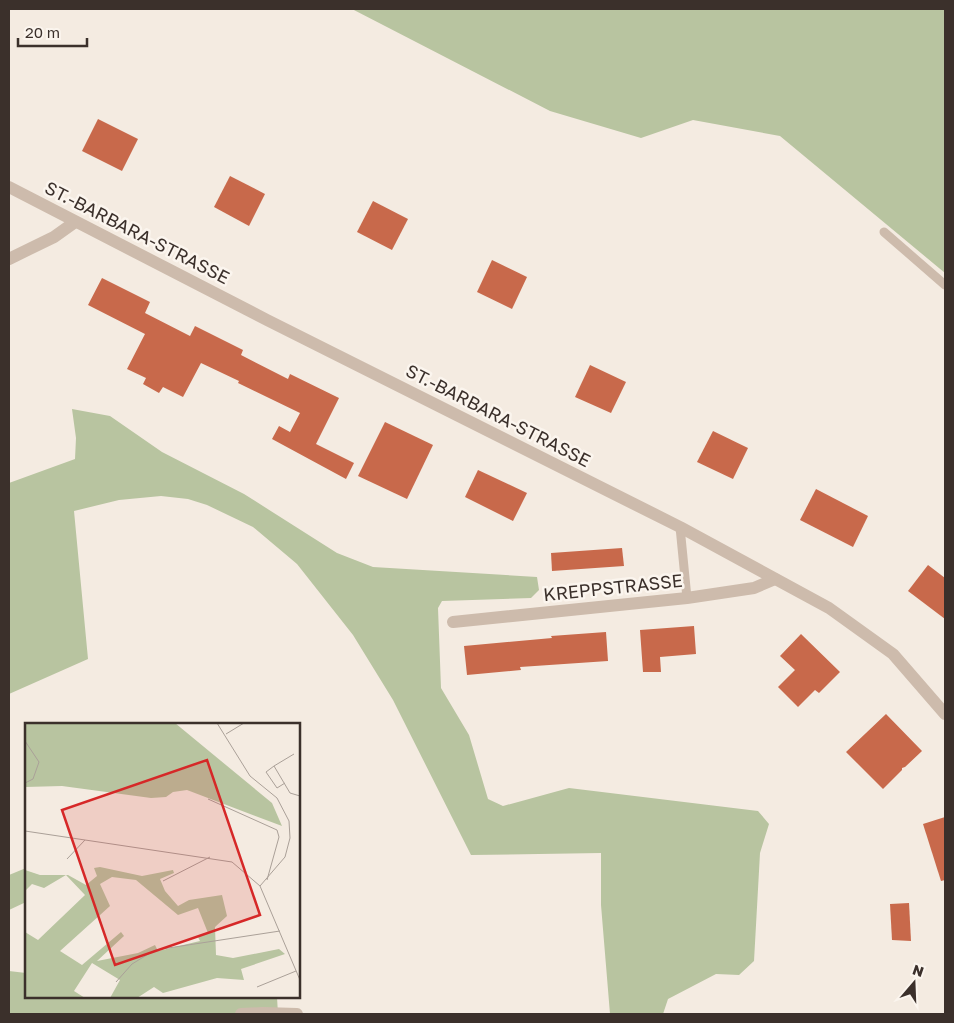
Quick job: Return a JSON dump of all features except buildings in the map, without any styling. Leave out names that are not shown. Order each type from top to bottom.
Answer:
[{"type":"street","name":"ST.-BARBARA-STRASSE","points":[[9,187],[680,527],[829,608],[893,654],[945,714]]},
{"type":"street","points":[[9,259],[54,237],[75,222]]},
{"type":"street","name":"KREPPSTRASSE","points":[[452,622],[687,598],[754,588],[775,579]]},
{"type":"street","points":[[241,1014],[297,1014]]},
{"type":"lane","points":[[884,232],[945,284]]},
{"type":"lane","points":[[680,527],[687,598]]},
{"type":"green space","points":[[352,9],[945,9],[945,273],[780,136],[693,120],[641,138],[550,111]]},
{"type":"green space","points":[[72,409],[110,416],[162,452],[244,494],[337,553],[373,567],[537,577],[539,590],[531,598],[442,601],[438,608],[441,688],[469,735],[488,799],[503,806],[569,788],[758,811],[769,824],[760,853],[754,961],[739,975],[716,974],[668,999],[663,1014],[610,1014],[601,905],[601,853],[471,855],[393,700],[353,635],[297,564],[253,527],[207,505],[188,499],[161,496],[119,500],[74,511],[88,659],[9,694],[9,483],[75,459],[76,438]]},
{"type":"green space","points":[[25,868],[25,902],[9,910],[9,875]]},
{"type":"green space","points":[[9,971],[25,973],[25,998],[277,998],[278,1014],[9,1014]]}]
